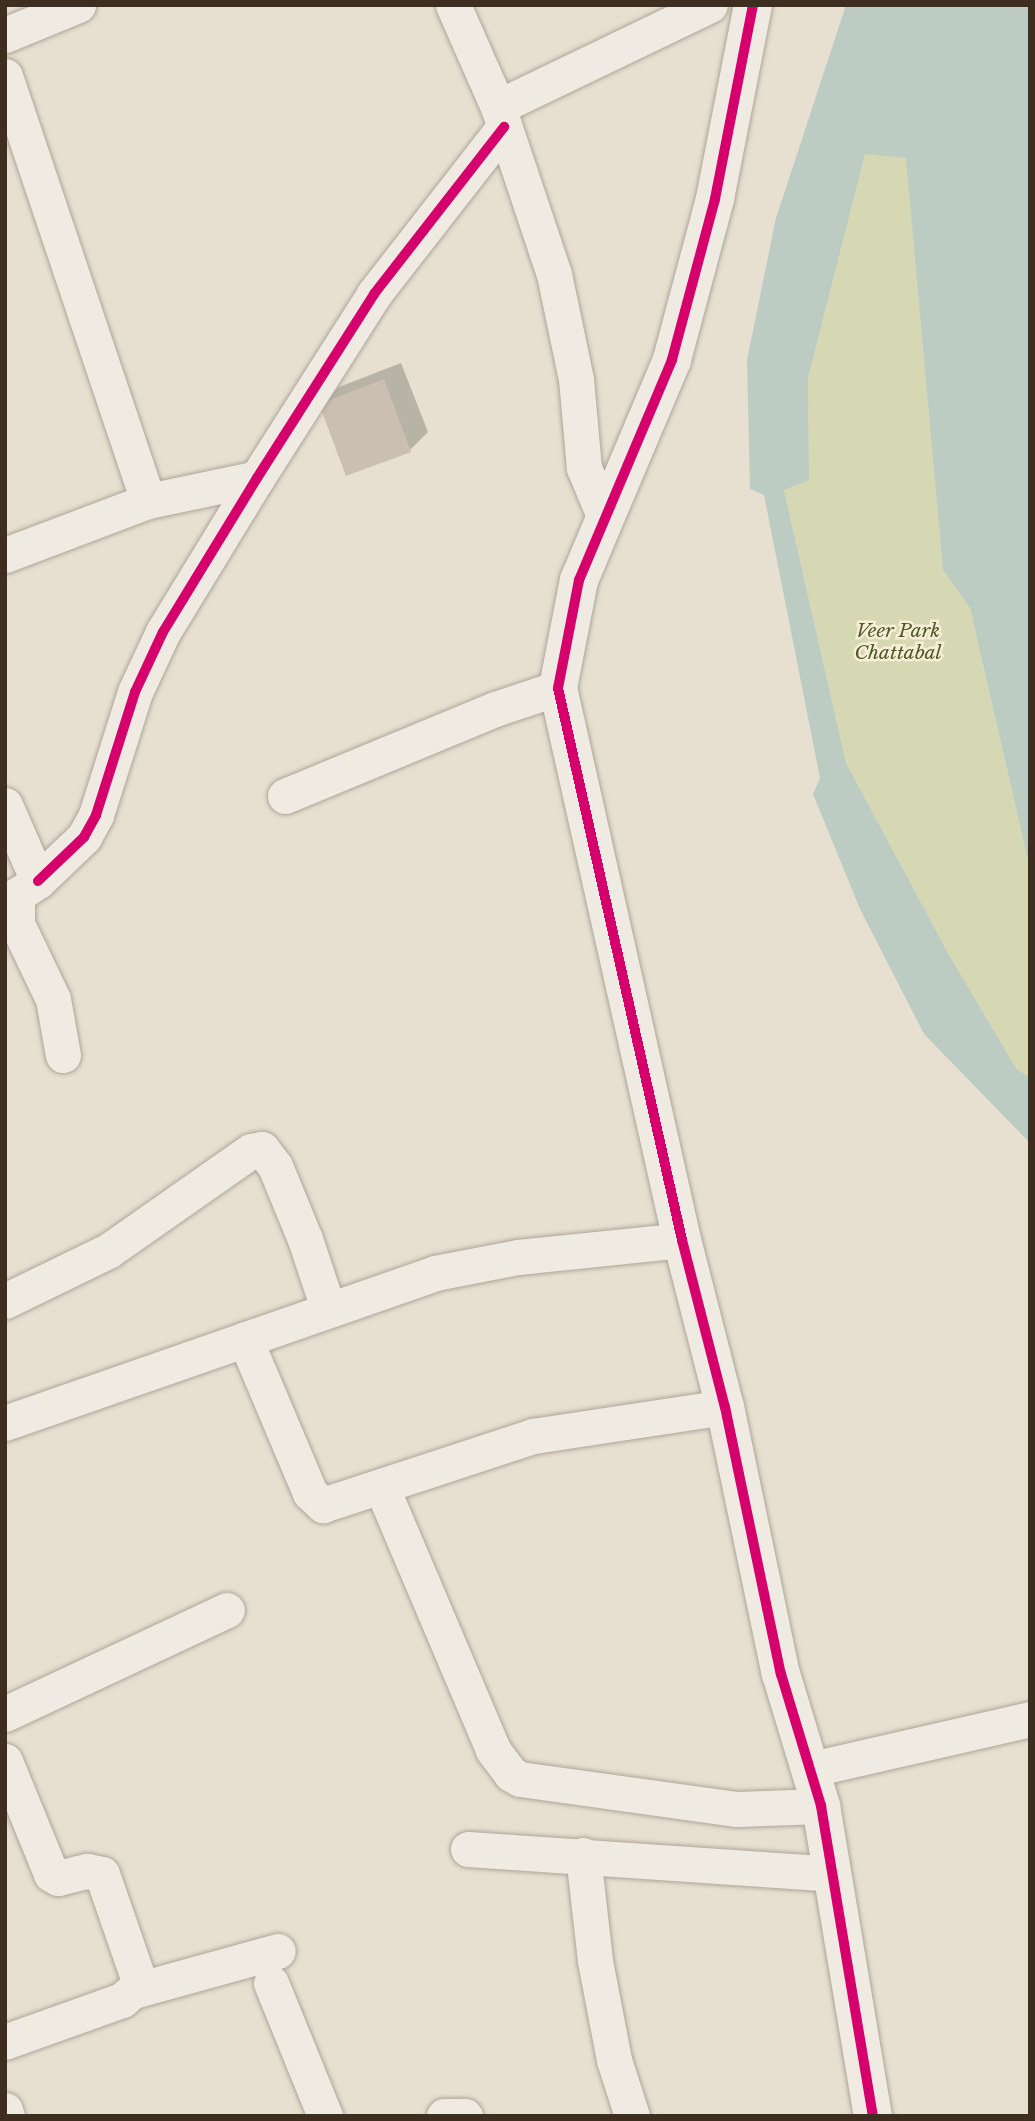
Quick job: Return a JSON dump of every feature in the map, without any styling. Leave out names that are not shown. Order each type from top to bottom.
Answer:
[{"type":"street","points":[[5,36],[78,5]]},
{"type":"street","points":[[453,5],[501,117],[554,274],[576,379],[584,468],[604,518]]},
{"type":"street","points":[[20,892],[84,837],[96,815],[135,692],[163,632],[374,294],[501,117],[710,5]]},
{"type":"street","points":[[753,5],[715,199],[672,360],[579,580],[558,688],[682,1240],[725,1407],[781,1674],[812,1769],[821,1806],[873,2116]]},
{"type":"street","points":[[5,76],[148,501]]},
{"type":"street","points":[[5,555],[148,501],[257,478]]},
{"type":"street","points":[[285,796],[495,709],[558,688]]},
{"type":"street","points":[[5,805],[20,892],[17,924],[54,999],[64,1055]]},
{"type":"street","points":[[5,1301],[108,1251],[251,1152],[262,1149],[275,1166],[305,1238],[328,1308]]},
{"type":"street","points":[[6,1418],[435,1273],[518,1256],[682,1240]]},
{"type":"street","points":[[245,1339],[316,1501],[332,1505],[533,1436],[725,1407]]},
{"type":"street","points":[[382,1488],[494,1750],[511,1774],[520,1779],[737,1809],[821,1806]]},
{"type":"street","points":[[5,1714],[227,1610]]},
{"type":"street","points":[[812,1769],[1030,1719]]},
{"type":"street","points":[[5,1761],[51,1874],[58,1878],[87,1871],[103,1874],[139,1976],[137,1990]]},
{"type":"street","points":[[467,1849],[832,1874]]},
{"type":"street","points":[[583,1855],[597,1973],[614,2060],[632,2116]]},
{"type":"street","points":[[5,2042],[137,1990],[275,1967],[325,2116]]},
{"type":"street","points":[[5,2110],[8,2116]]},
{"type":"street","points":[[444,2116],[465,2116]]},
{"type":"green space","name":"Veer Park Chattabal","points":[[865,153],[907,158],[943,570],[970,608],[1030,869],[1030,1077],[1017,1071],[949,955],[846,763],[784,489],[809,480],[808,378]]},
{"type":"shaded area","points":[[846,5],[1030,5],[1030,869],[970,608],[943,570],[906,158],[865,154],[808,378],[809,480],[784,490],[846,763],[949,955],[1017,1070],[1030,1077],[1030,1143],[924,1034],[860,909],[813,794],[820,778],[764,495],[750,489],[747,360],[776,218]]},
{"type":"building","points":[[384,379],[411,452],[346,476],[319,404]]},
{"type":"cycle path","points":[[753,5],[715,199],[672,360],[579,580],[558,688],[682,1240],[725,1407],[781,1674],[821,1806],[873,2116]]},
{"type":"cycle path","points":[[38,881],[84,837],[96,815],[135,692],[163,632],[257,478],[374,294],[504,127]]}]
